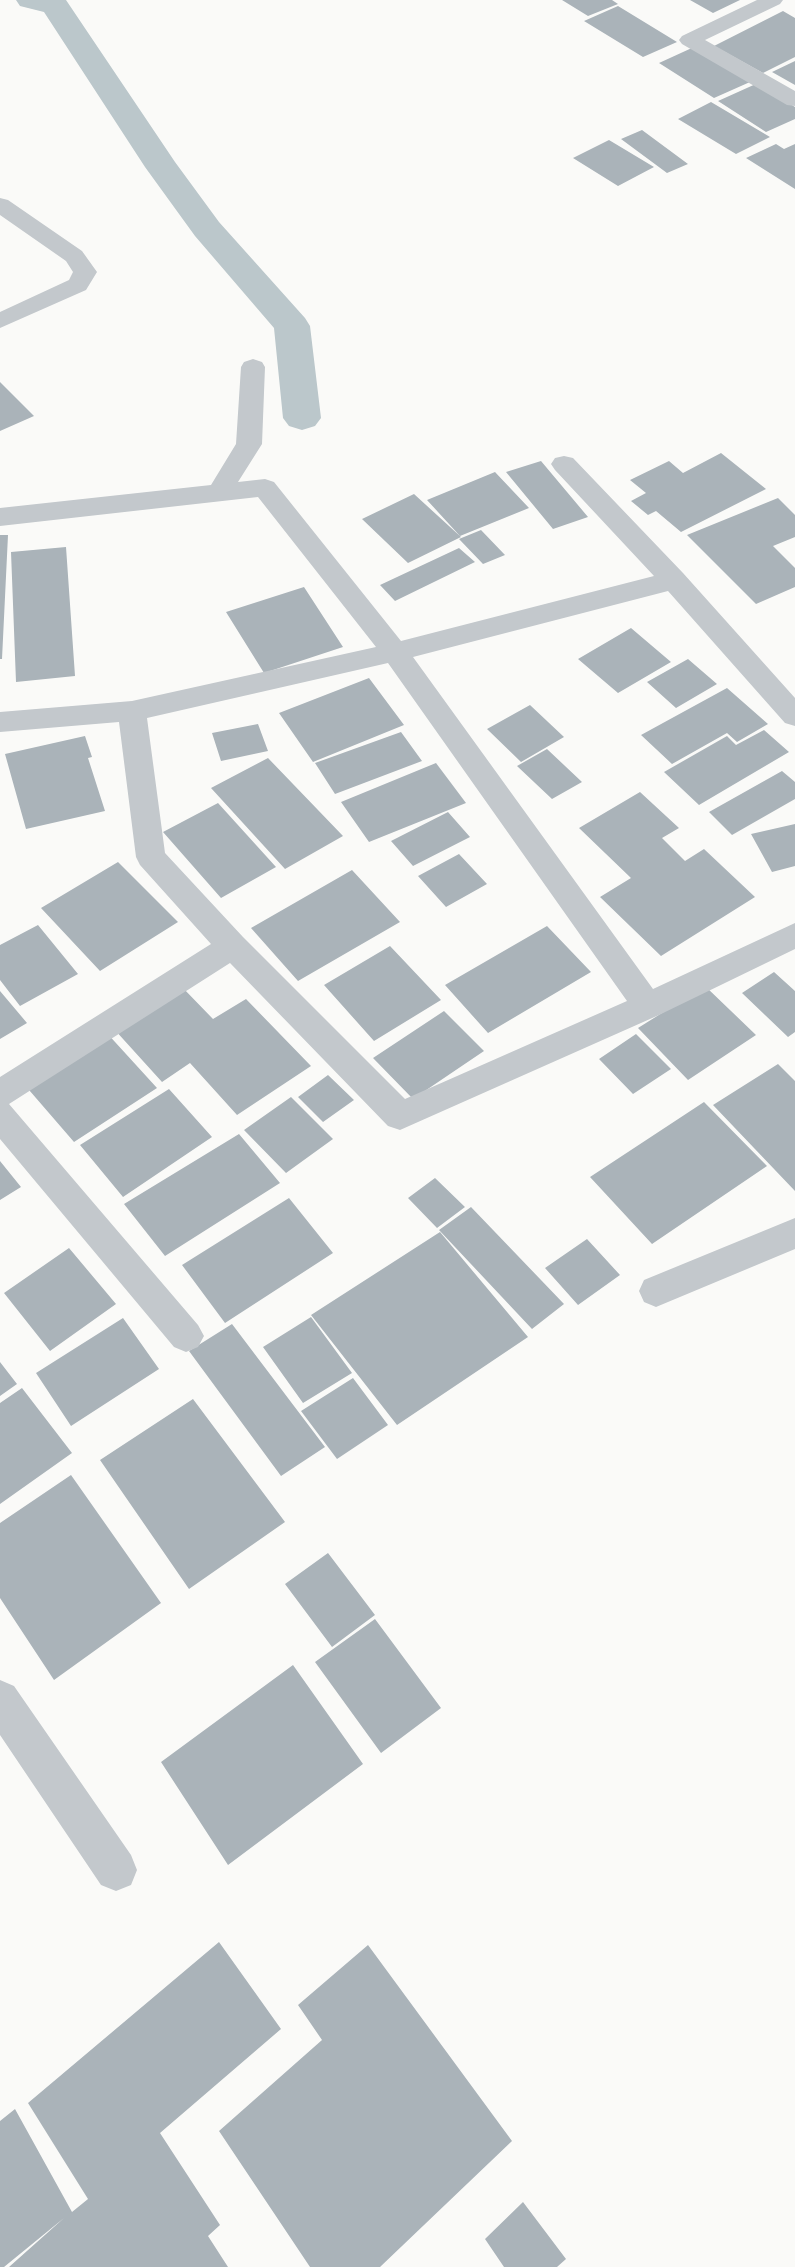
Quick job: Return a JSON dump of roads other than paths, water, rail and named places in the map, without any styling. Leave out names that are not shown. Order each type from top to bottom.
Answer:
[{"type":"street","points":[[795,10],[774,0],[689,40],[795,100]]},
{"type":"street","points":[[0,204],[74,256],[85,272],[78,285],[0,321]]},
{"type":"street","points":[[219,493],[249,444],[253,367]]},
{"type":"street","points":[[564,464],[674,580],[795,716]]},
{"type":"street","points":[[0,517],[265,488],[395,652],[648,1006]]},
{"type":"street","points":[[0,723],[132,711],[395,652],[674,580]]},
{"type":"street","points":[[132,711],[151,857],[232,946],[400,1116],[648,1006],[795,935]]},
{"type":"street","points":[[0,1094],[232,946]]},
{"type":"street","points":[[0,1115],[186,1336]]},
{"type":"street","points":[[656,1291],[795,1233]]},
{"type":"street","points":[[0,1701],[116,1870]]},
{"type":"waterway","points":[[31,0],[55,6],[162,167],[207,229],[292,326],[302,418]]}]
